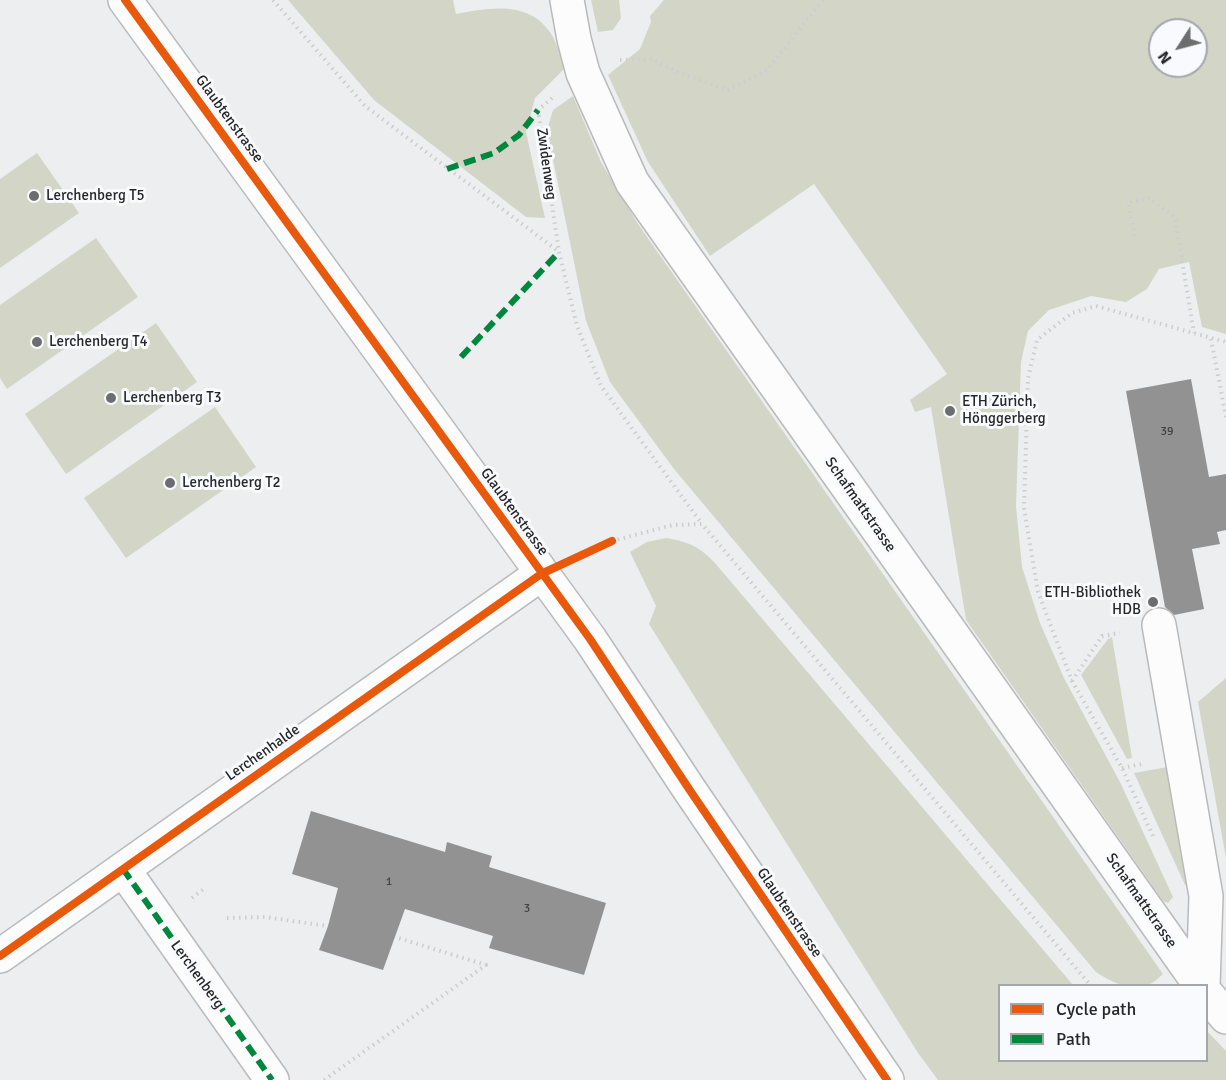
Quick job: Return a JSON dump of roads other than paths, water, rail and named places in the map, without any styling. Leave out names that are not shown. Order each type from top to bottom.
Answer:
[{"type":"street","name":"Glaubtenstrasse","points":[[125,0],[590,639],[688,789],[886,1080]]},
{"type":"street","name":"Schafmattstrasse","points":[[567,0],[583,73],[632,182],[1201,984]]},
{"type":"street","name":"Lerchenhalde","points":[[0,956],[541,574]]},
{"type":"street","points":[[1159,626],[1206,896],[1202,984]]},
{"type":"street","name":"Lerchenberg","points":[[123,869],[272,1080]]},
{"type":"street","points":[[1208,995],[1226,1017]]},
{"type":"place","name":"Lerchenberg T5","points":[[34,196]]},
{"type":"place","name":"Lerchenberg T4","points":[[37,342]]},
{"type":"place","name":"Lerchenberg T3","points":[[111,398]]},
{"type":"place","name":"ETH Zürich, Hönggerberg","points":[[950,411]]},
{"type":"place","name":"Lerchenberg T2","points":[[170,483]]},
{"type":"place","name":"ETH-Bibliothek HDB","points":[[1153,602]]}]
